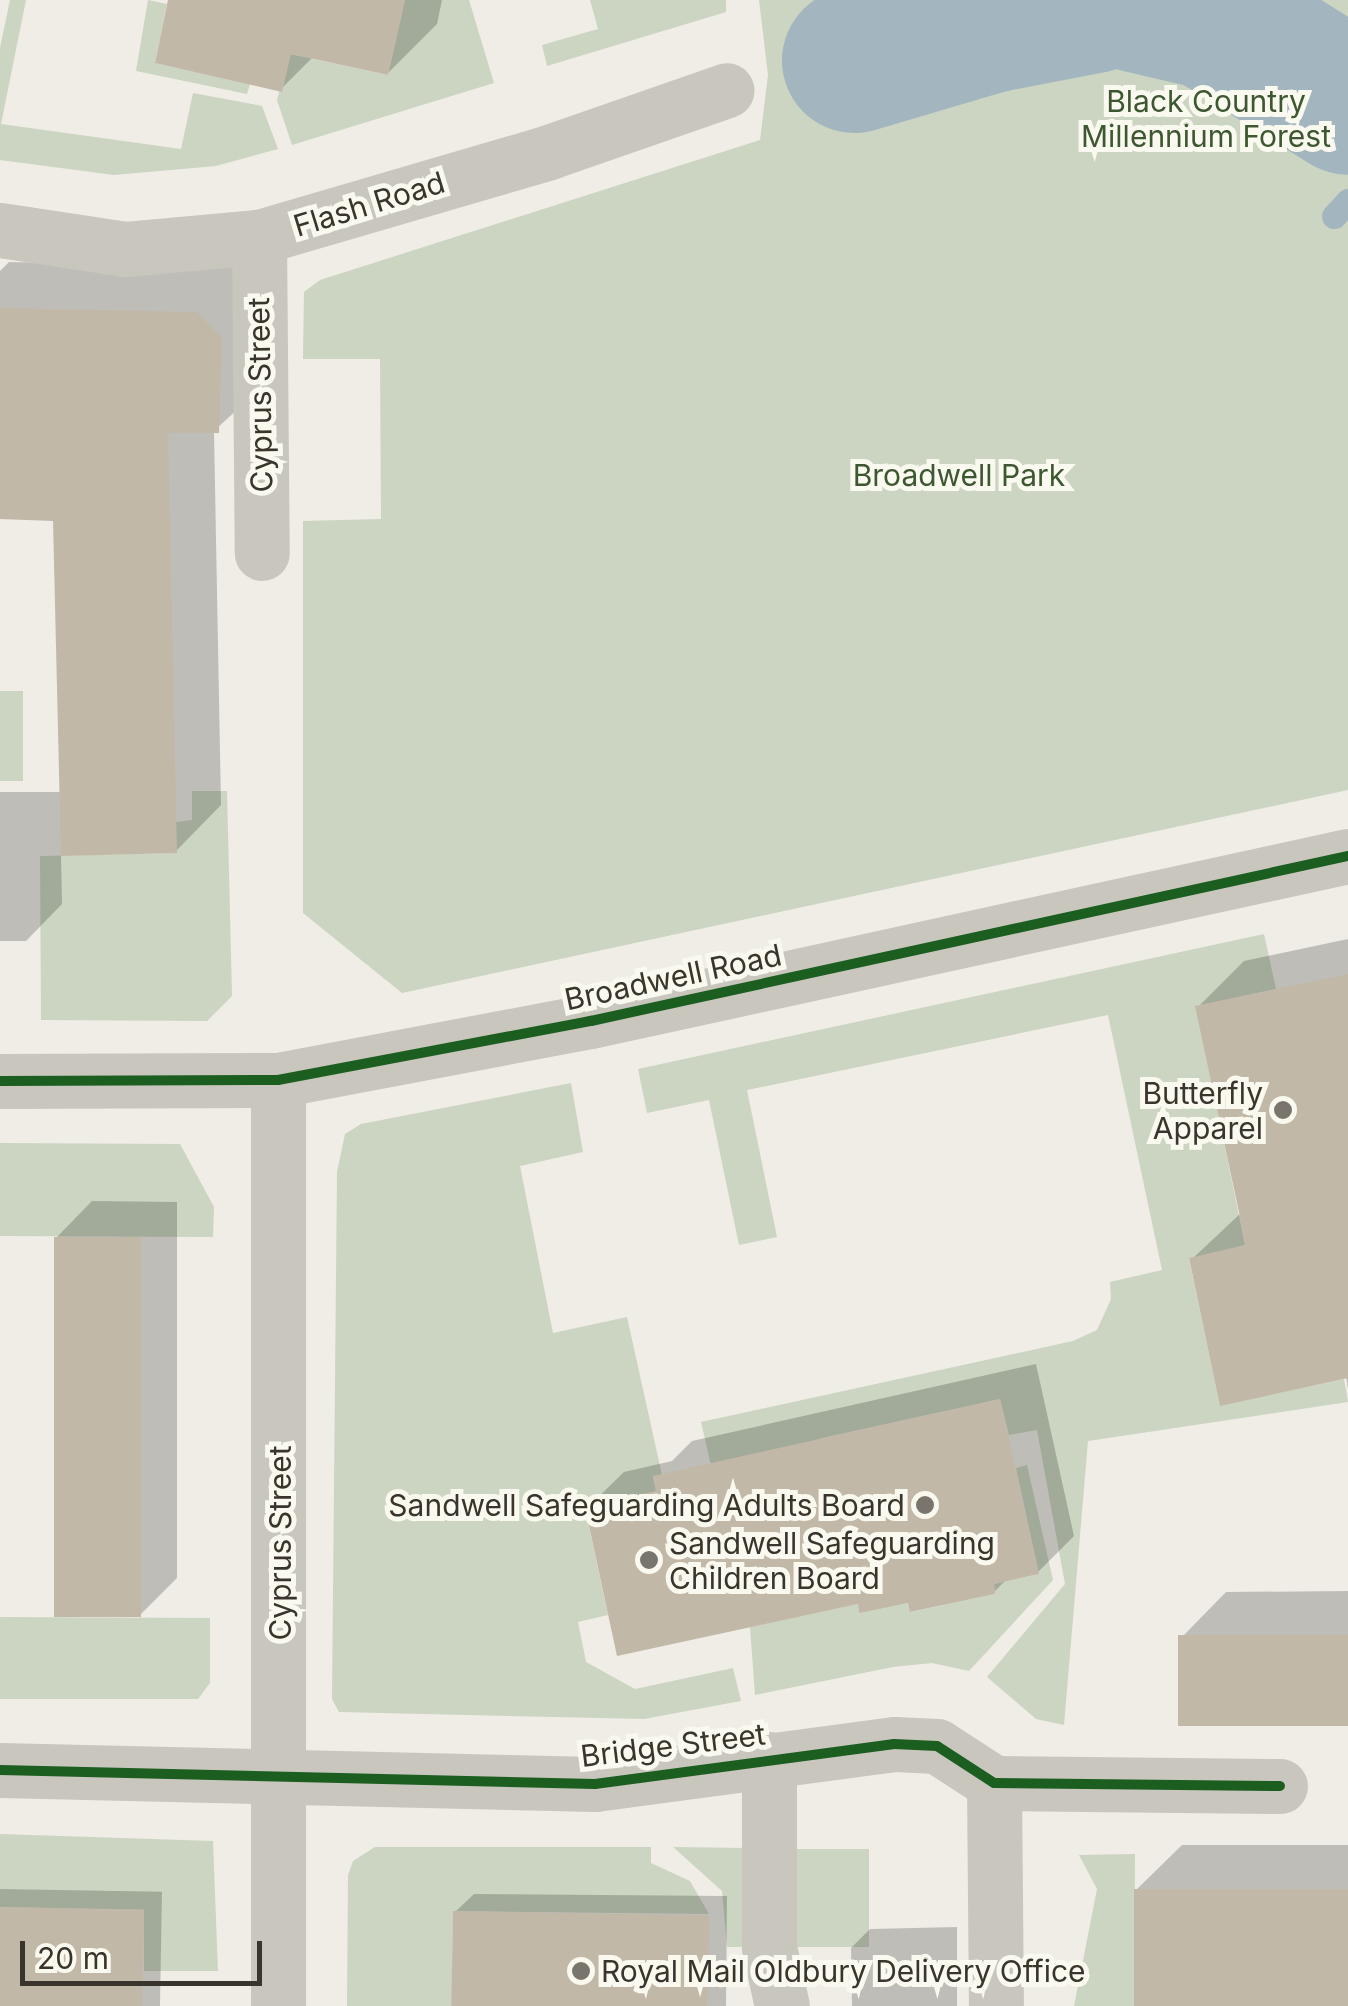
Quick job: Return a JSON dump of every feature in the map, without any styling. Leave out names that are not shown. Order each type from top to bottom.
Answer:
[{"type":"street","name":"Flash Road","points":[[0,230],[126,249],[259,238],[549,152],[727,90]]},
{"type":"street","name":"Cyprus Street","points":[[259,238],[262,553]]},
{"type":"street","name":"Broadwell Road","points":[[0,1081],[278,1080],[591,1021],[1348,856]]},
{"type":"street","name":"Cyprus Street","points":[[278,1080],[278,2006]]},
{"type":"street","name":"Bridge Street","points":[[0,1770],[595,1784],[894,1744],[937,1746],[994,1784]]},
{"type":"street","points":[[768,1759],[769,1947],[782,2006]]},
{"type":"street","points":[[996,2006],[994,1784],[1280,1786]]},
{"type":"green space","points":[[10,0],[26,0],[1,124],[181,149],[193,93],[262,106],[278,149],[216,166],[114,175],[0,160],[0,48]]},
{"type":"green space","points":[[148,0],[167,4],[155,63],[250,84],[247,94],[136,71]]},
{"type":"green space","points":[[405,0],[469,0],[494,83],[292,145],[277,100],[290,54],[388,75]]},
{"type":"green space","points":[[590,0],[726,0],[726,12],[547,66],[542,45],[598,29]]},
{"type":"green space","name":"Broadwell Park","points":[[759,0],[1348,0],[1348,790],[402,993],[303,913],[303,521],[381,519],[380,359],[303,359],[304,292],[320,280],[760,140],[768,75]]},
{"type":"green space","points":[[0,691],[23,691],[23,781],[0,781]]},
{"type":"green space","points":[[192,791],[227,791],[232,996],[207,1021],[41,1020],[40,856],[176,853],[176,822],[192,820]]},
{"type":"green space","points":[[1264,934],[1276,989],[1196,1006],[1245,1245],[1189,1259],[1220,1405],[1344,1379],[1348,1402],[1088,1441],[1064,1725],[1036,1719],[987,1677],[1065,1584],[1037,1430],[1009,1435],[1000,1399],[822,1438],[714,1479],[701,1422],[1073,1341],[1097,1330],[1111,1299],[1110,1282],[1162,1270],[1108,1015],[747,1090],[777,1237],[739,1245],[709,1100],[647,1113],[638,1069]]},
{"type":"green space","points":[[571,1083],[583,1152],[520,1166],[553,1333],[627,1317],[662,1475],[653,1477],[656,1491],[585,1508],[608,1615],[578,1622],[586,1662],[635,1689],[733,1668],[741,1701],[644,1719],[339,1712],[332,1699],[337,1172],[345,1134],[361,1124]]},
{"type":"green space","points":[[0,1143],[180,1144],[214,1207],[213,1237],[0,1236]]},
{"type":"green space","points":[[1027,1465],[1053,1580],[969,1671],[932,1663],[893,1667],[755,1695],[750,1627],[858,1604],[859,1612],[908,1603],[911,1612],[995,1594],[994,1584],[1039,1574],[1016,1468]]},
{"type":"green space","points":[[0,1617],[210,1618],[210,1683],[198,1699],[0,1699]]},
{"type":"green space","points":[[0,1834],[213,1841],[218,1971],[144,1971],[144,1910],[0,1907]]},
{"type":"green space","points":[[375,1847],[651,1847],[651,1863],[690,1881],[709,1914],[453,1911],[452,2006],[347,2006],[348,1875],[353,1861]]},
{"type":"green space","points":[[673,1847],[747,1848],[746,1947],[727,1947],[722,1891]]},
{"type":"green space","points":[[793,1849],[869,1849],[869,1947],[793,1947]]},
{"type":"green space","points":[[1135,1854],[1134,2006],[1074,2006],[1097,1889],[1079,1855]]},
{"type":"building","points":[[168,0],[405,0],[388,75],[291,54],[282,92],[155,63]]},
{"type":"building","points":[[0,308],[197,312],[222,338],[219,433],[168,433],[177,853],[61,856],[53,521],[0,519]]},
{"type":"building","points":[[1348,974],[1348,1378],[1220,1406],[1189,1258],[1246,1245],[1195,1006]]},
{"type":"building","points":[[54,1237],[141,1237],[141,1617],[54,1617]]},
{"type":"building","points":[[1000,1399],[1039,1574],[994,1584],[995,1594],[910,1612],[908,1603],[859,1613],[858,1604],[617,1656],[585,1507],[656,1491],[653,1476]]},
{"type":"building","points":[[1178,1635],[1348,1635],[1348,1726],[1178,1726]]},
{"type":"building","points":[[1134,1889],[1348,1889],[1348,2006],[1134,2006]]},
{"type":"building","points":[[0,1907],[144,1910],[142,2006],[0,2006]]},
{"type":"building","name":"Royal Mail Oldbury Delivery Office","points":[[453,1911],[709,1915],[707,2006],[451,2006]]},
{"type":"waterway","points":[[854,60],[989,20],[1093,0]]},
{"type":"waterway","points":[[1139,0],[1212,17],[1348,102]]},
{"type":"waterway","points":[[1334,216],[1348,201]]},
{"type":"cycle path","points":[[0,1081],[278,1080],[591,1021],[1348,856]]},
{"type":"cycle path","points":[[0,1770],[595,1784],[894,1744],[937,1746],[994,1783],[1280,1786]]},
{"type":"place","name":"Butterfly Apparel","points":[[1283,1110]]},
{"type":"place","name":"Sandwell Safeguarding Adults Board","points":[[925,1505]]},
{"type":"place","name":"Sandwell Safeguarding Children Board","points":[[649,1560]]},
{"type":"place","name":"Royal Mail Oldbury Delivery Office","points":[[581,1971]]},
{"type":"park label","name":"Black Country Millennium Forest","points":[[1206,118]]}]
